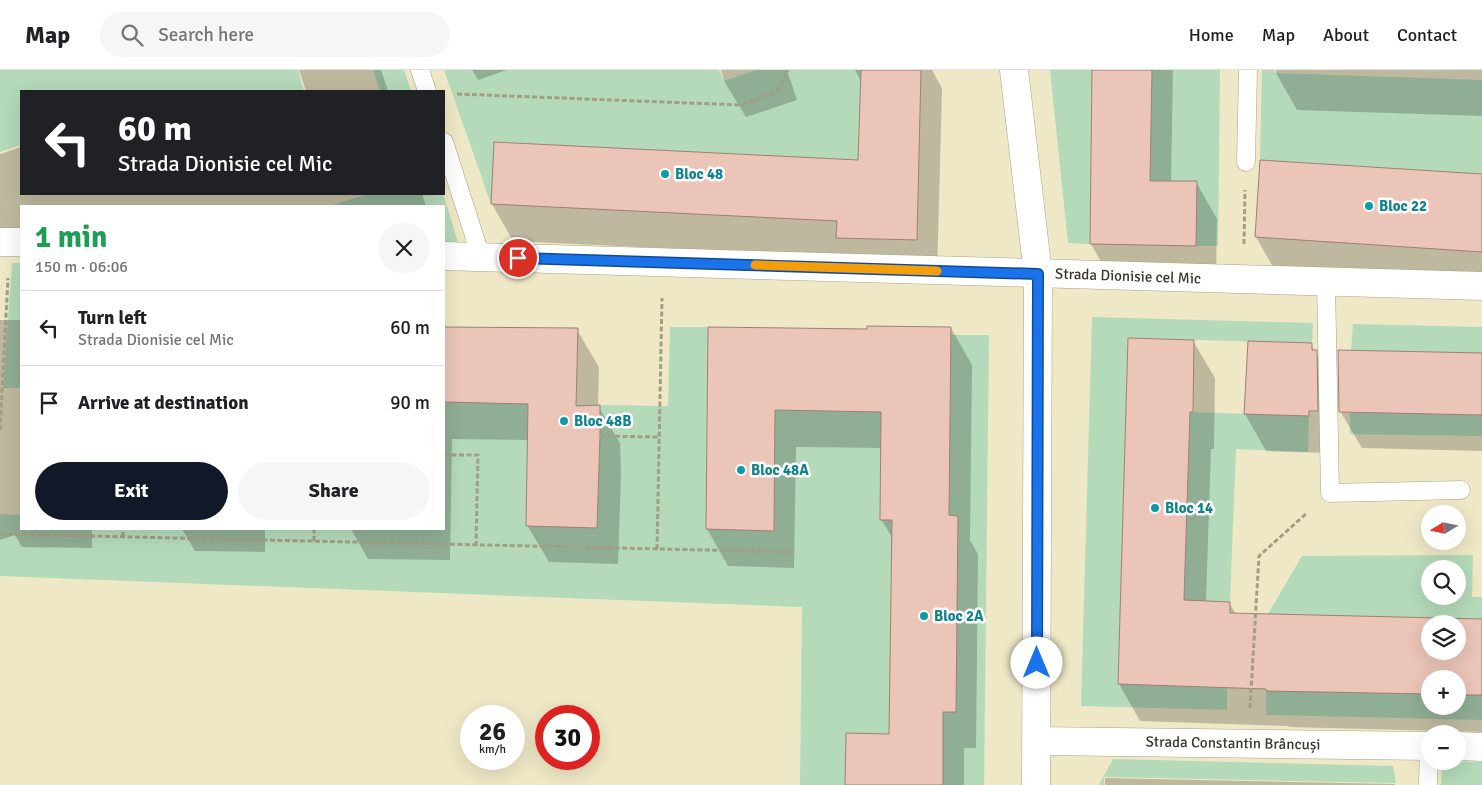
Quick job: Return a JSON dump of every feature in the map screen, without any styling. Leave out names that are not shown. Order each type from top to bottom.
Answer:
[{"type":"street","points":[[1014,70],[1038,274],[1036,785]]},
{"type":"street","name":"Strada Dionisie cel Mic","points":[[445,256],[1482,286]]},
{"type":"street","name":"Strada Constantin Brâncuși","points":[[1037,741],[1421,746]]},
{"type":"street","points":[[1466,746],[1482,747]]},
{"type":"lane","points":[[420,70],[427,90]]},
{"type":"lane","points":[[1246,162],[1248,70]]},
{"type":"lane","points":[[445,145],[481,257]]},
{"type":"lane","points":[[1326,282],[1330,493],[1461,490]]},
{"type":"lane","points":[[1428,785],[1429,770]]},
{"type":"path","points":[[454,94],[741,105],[777,92],[788,70]]},
{"type":"path","points":[[1243,280],[1246,162]]},
{"type":"path","points":[[0,430],[10,242]]},
{"type":"path","points":[[657,549],[663,262]]},
{"type":"path","points":[[600,436],[659,437]]},
{"type":"path","points":[[445,455],[478,455],[476,545]]},
{"type":"path","points":[[1247,744],[1259,556],[1330,493]]},
{"type":"path","points":[[123,530],[123,537]]},
{"type":"path","points":[[314,530],[314,541]]},
{"type":"path","points":[[0,534],[794,552]]},
{"type":"green space","points":[[0,70],[298,70],[304,90],[20,90],[20,145],[0,152]]},
{"type":"green space","points":[[373,70],[404,70],[411,90],[380,90]]},
{"type":"green space","points":[[444,70],[719,70],[724,81],[756,70],[861,70],[858,190],[839,159],[494,142],[491,204]]},
{"type":"green space","points":[[1050,70],[1092,70],[1090,244],[1068,243]]},
{"type":"green space","points":[[1152,70],[1220,70],[1218,246],[1196,246],[1196,181],[1150,181]]},
{"type":"green space","points":[[1262,70],[1275,70],[1275,73],[1482,80],[1482,174],[1260,160]]},
{"type":"green space","points":[[365,195],[443,195],[458,242],[445,242],[445,205],[332,205]]},
{"type":"green space","points":[[12,263],[20,263],[20,388],[3,388]]},
{"type":"green space","points":[[1092,317],[1313,323],[1312,343],[1128,338],[1118,684],[1227,688],[1227,710],[1081,706]]},
{"type":"green space","points":[[1353,324],[1482,327],[1482,353],[1351,351]]},
{"type":"green space","points":[[670,327],[708,327],[706,529],[773,531],[775,410],[865,412],[882,377],[880,519],[892,520],[889,734],[846,734],[845,785],[800,785],[802,607],[0,576],[0,514],[20,515],[20,530],[445,530],[445,402],[528,404],[526,525],[597,528],[600,405],[668,406]]},
{"type":"green space","points":[[951,335],[989,335],[984,785],[943,785],[943,712],[958,516],[949,515]]},
{"type":"green space","points":[[1190,412],[1309,416],[1308,452],[1236,449],[1230,602],[1184,600]]},
{"type":"green space","points":[[1350,412],[1482,415],[1482,436],[1350,434]]},
{"type":"green space","points":[[1473,555],[1472,597],[1482,597],[1482,619],[1466,619],[1466,615],[1421,615],[1421,618],[1268,614],[1302,556]]},
{"type":"green space","points":[[1266,691],[1421,694],[1421,715],[1466,715],[1466,695],[1482,695],[1482,720],[1266,715]]},
{"type":"green space","points":[[1113,759],[1393,766],[1396,783],[1104,777],[1104,785],[1099,785]]},
{"type":"green space","points":[[1466,762],[1482,762],[1482,785],[1441,785],[1442,770],[1466,770]]},
{"type":"building","name":"Bloc 48","points":[[861,70],[921,70],[917,240],[836,238],[837,221],[491,204],[494,142],[858,160]]},
{"type":"building","points":[[1092,70],[1152,70],[1150,181],[1197,181],[1196,246],[1090,244]]},
{"type":"building","name":"Bloc 22","points":[[1260,160],[1482,174],[1482,252],[1255,237]]},
{"type":"building","name":"Bloc 2A","points":[[867,326],[951,327],[949,515],[958,516],[956,712],[943,712],[943,785],[845,785],[846,733],[889,734],[892,520],[880,520],[881,412],[775,410],[774,531],[706,529],[708,327],[867,329]]},
{"type":"building","name":"Bloc 48B","points":[[445,327],[578,328],[576,406],[600,405],[597,528],[526,526],[528,404],[445,402]]},
{"type":"building","name":"Bloc 14","points":[[1128,338],[1194,340],[1193,412],[1190,412],[1184,600],[1230,602],[1230,613],[1421,618],[1421,660],[1466,660],[1466,619],[1482,619],[1482,695],[1466,695],[1466,670],[1421,670],[1421,694],[1266,691],[1266,689],[1118,684]]},
{"type":"building","points":[[1248,341],[1312,343],[1312,350],[1317,350],[1318,411],[1309,411],[1309,416],[1244,414]]},
{"type":"building","points":[[1338,350],[1482,353],[1482,415],[1339,412]]},
{"type":"slow traffic","points":[[755,265],[937,271]]},
{"type":"place","name":"Bloc 48","points":[[665,174]]},
{"type":"place","name":"Bloc 22","points":[[1369,206]]},
{"type":"place","name":"Bloc 48B","points":[[564,421]]},
{"type":"place","name":"Bloc 48A","points":[[741,470]]},
{"type":"place","name":"Bloc 14","points":[[1155,508]]},
{"type":"place","name":"Bloc 2A","points":[[924,616]]},
{"type":"route","points":[[518,258],[1038,274],[1037,663]]}]
